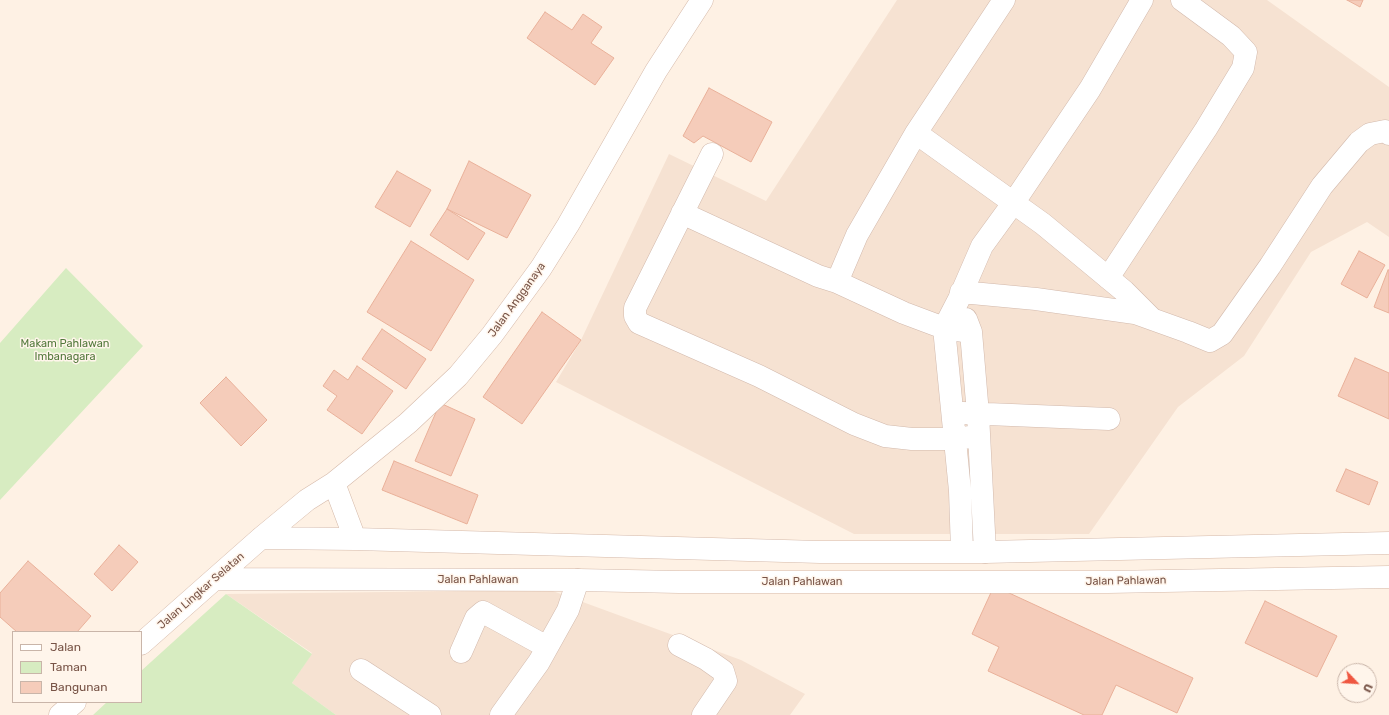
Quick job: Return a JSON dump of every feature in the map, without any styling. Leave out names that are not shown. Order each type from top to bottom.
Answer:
[{"type":"street","name":"Jalan Angganaya","points":[[261,538],[307,500],[334,483],[408,423],[458,376],[492,335],[541,268],[568,225],[656,71],[702,0]]},
{"type":"street","points":[[837,282],[857,235],[916,133],[1004,0]]},
{"type":"street","points":[[974,551],[960,500],[944,328],[982,246],[1014,202],[1090,89],[1142,0]]},
{"type":"street","points":[[1108,278],[1206,129],[1243,68],[1246,52],[1231,36],[1182,0]]},
{"type":"street","points":[[960,295],[1074,304],[1134,313],[1210,341],[1222,334],[1270,266],[1322,186],[1359,142],[1370,134],[1385,131],[1389,134]]},
{"type":"street","points":[[916,133],[1043,224],[1124,291],[1153,320]]},
{"type":"street","points":[[712,154],[635,308],[635,316],[640,323],[759,376],[854,424],[885,436],[912,439],[955,439],[978,436]]},
{"type":"street","points":[[682,213],[818,276],[837,282],[904,313],[944,328],[971,332]]},
{"type":"street","points":[[960,295],[971,332],[978,414],[974,551],[975,582]]},
{"type":"street","points":[[952,413],[1109,419]]},
{"type":"street","points":[[334,483],[355,539]]},
{"type":"street","points":[[261,538],[355,539],[820,552],[974,551],[1389,543]]},
{"type":"street","name":"Jalan Lingkar Selatan","points":[[142,643],[261,538]]},
{"type":"street","points":[[815,582],[820,552]]},
{"type":"street","name":"Jalan Pahlawan","points":[[215,579],[578,580],[679,582],[1108,582],[1389,577]]},
{"type":"street","points":[[501,715],[539,662],[568,610],[578,580]]},
{"type":"street","points":[[461,652],[469,630],[476,618],[483,612],[548,646]]},
{"type":"street","points":[[679,645],[706,659],[723,671],[726,681],[704,715]]},
{"type":"street","points":[[361,670],[430,715]]},
{"type":"street","points":[[60,715],[74,703]]},
{"type":"shaded area","points":[[897,0],[1267,0],[1389,87],[1389,237],[1367,222],[1311,252],[1244,356],[1178,407],[1089,534],[854,534],[556,382],[581,340],[669,154],[766,201]]},
{"type":"shaded area","points":[[550,590],[741,660],[805,694],[790,715],[336,715],[292,683],[312,653],[226,594]]},
{"type":"green space","name":"Makam Pahlawan Imbanagara","points":[[66,268],[143,346],[0,500],[0,343]]},
{"type":"green space","points":[[226,594],[312,654],[292,683],[336,715],[93,715],[106,703],[142,703],[142,670]]},
{"type":"building","points":[[1347,0],[1363,0],[1360,7]]},
{"type":"building","points":[[545,12],[572,30],[583,14],[602,27],[591,43],[614,58],[595,85],[527,38]]},
{"type":"building","points":[[709,88],[772,122],[751,162],[703,136],[694,143],[683,136]]},
{"type":"building","points":[[469,161],[531,195],[507,238],[447,209]]},
{"type":"building","points":[[397,171],[431,190],[410,227],[375,207]]},
{"type":"building","points":[[447,209],[485,233],[468,260],[430,235]]},
{"type":"building","points":[[411,241],[474,280],[431,351],[367,312]]},
{"type":"building","points":[[1359,251],[1385,265],[1367,298],[1341,284]]},
{"type":"building","points":[[1389,270],[1389,313],[1374,307]]},
{"type":"building","points":[[542,312],[581,340],[522,424],[483,397]]},
{"type":"building","points":[[382,329],[426,359],[406,389],[362,359]]},
{"type":"building","points":[[1355,358],[1389,373],[1389,419],[1338,396]]},
{"type":"building","points":[[357,366],[393,391],[362,434],[327,410],[337,396],[323,386],[334,370],[348,380]]},
{"type":"building","points":[[226,377],[267,420],[241,446],[200,403]]},
{"type":"building","points":[[440,403],[475,419],[451,476],[415,461]]},
{"type":"building","points":[[394,461],[478,495],[467,524],[382,490]]},
{"type":"building","points":[[1346,469],[1378,482],[1369,505],[1336,491]]},
{"type":"building","points":[[119,545],[138,562],[112,591],[94,574]]},
{"type":"building","points":[[28,561],[91,616],[78,631],[16,631],[0,617],[0,593]]},
{"type":"building","points":[[994,586],[1193,678],[1177,713],[1116,685],[1102,715],[1084,715],[988,671],[999,647],[972,634]]},
{"type":"building","points":[[1265,601],[1337,636],[1317,677],[1245,643]]}]
